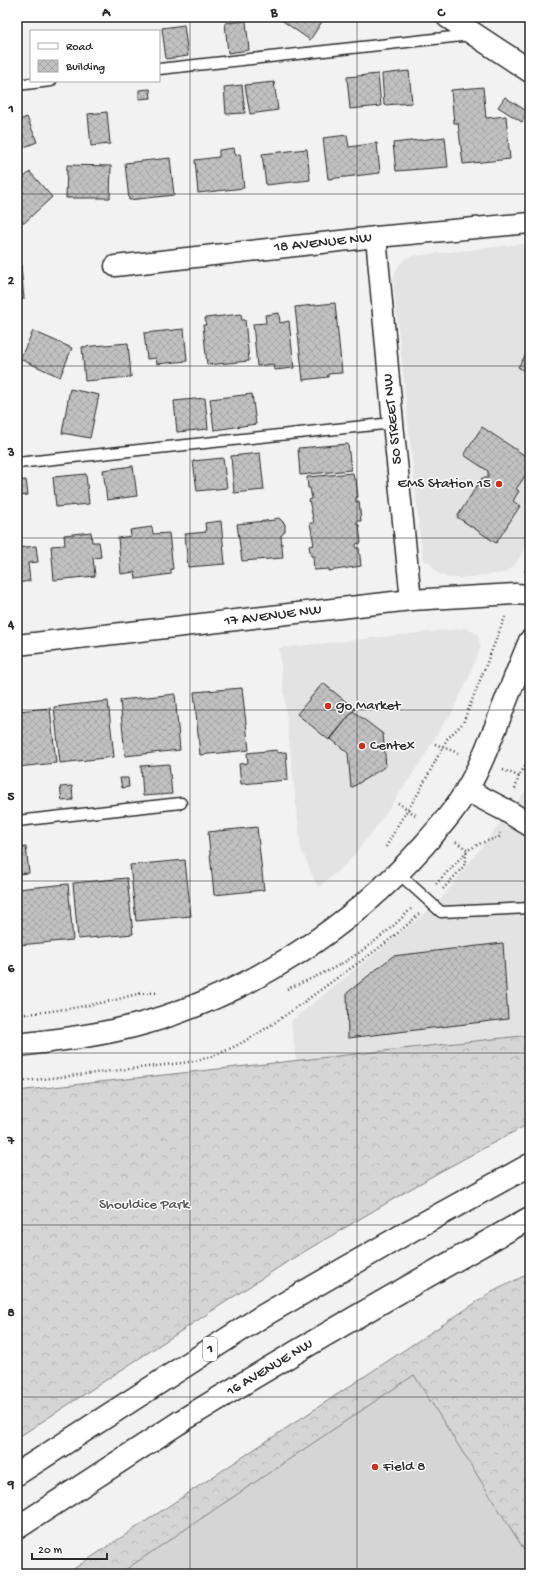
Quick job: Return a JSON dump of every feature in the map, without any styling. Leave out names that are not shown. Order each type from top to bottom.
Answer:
[{"type":"main road","points":[[448,17],[530,71]]},
{"type":"main road","points":[[17,1045],[94,1035],[144,1023],[190,1008],[234,988],[276,966],[317,940],[355,912],[398,872],[438,830],[467,790],[481,762],[530,641]]},
{"type":"main road","points":[[467,790],[530,825]]},
{"type":"main road","name":"1","points":[[17,1474],[261,1317],[408,1232],[530,1165]]},
{"type":"main road","name":"16 AVENUE NW","points":[[17,1528],[235,1388],[413,1283],[530,1218]]},
{"type":"street","name":"18 AVENUE NW","points":[[116,266],[376,237],[530,223]]},
{"type":"street","name":"50 STREET NW","points":[[376,237],[411,600]]},
{"type":"street","name":"17 AVENUE NW","points":[[17,645],[411,600],[516,594],[530,595]]},
{"type":"lane","points":[[160,69],[474,34]]},
{"type":"lane","points":[[17,85],[42,82]]},
{"type":"lane","points":[[17,463],[393,423]]},
{"type":"lane","points":[[17,821],[181,803]]},
{"type":"lane","points":[[398,872],[441,912],[530,908]]},
{"type":"path","points":[[524,574],[530,562]]},
{"type":"path","points":[[383,851],[419,792],[447,738],[463,723],[496,638]]},
{"type":"path","points":[[519,776],[527,763],[527,744],[530,732]]},
{"type":"path","points":[[17,1082],[182,1063],[203,1059],[222,1052],[262,1031],[374,952],[431,903],[464,866],[468,850],[481,843],[499,837]]},
{"type":"path","points":[[17,1015],[81,1007],[146,992],[160,994]]},
{"type":"shaded area","points":[[530,243],[530,538],[517,562],[505,573],[448,578],[438,573],[429,561],[424,562],[422,554],[393,278],[399,265],[405,259],[413,256]]},
{"type":"shaded area","points":[[466,628],[477,634],[481,646],[468,679],[451,715],[441,727],[422,760],[375,829],[347,863],[318,888],[301,849],[279,648]]},
{"type":"shaded area","points":[[530,785],[530,1035],[296,1061],[291,1021],[438,903]]},
{"type":"green space","name":"Shouldice Park","points":[[530,1035],[530,1123],[436,1174],[290,1260],[17,1438],[17,1091]]},
{"type":"green space","points":[[530,1273],[530,1574],[66,1574],[492,1292]]},
{"type":"green space","name":"Field 8","points":[[414,1375],[530,1559],[530,1574],[119,1574]]},
{"type":"building","points":[[277,17],[325,17],[310,40]]},
{"type":"building","points":[[246,21],[249,50],[228,53],[225,23]]},
{"type":"building","points":[[184,25],[188,56],[166,59],[162,28]]},
{"type":"building","points":[[409,71],[412,103],[384,105],[382,74]]},
{"type":"building","points":[[378,74],[381,106],[350,109],[347,77]]},
{"type":"building","points":[[274,82],[278,110],[250,114],[245,85]]},
{"type":"building","points":[[242,85],[245,113],[226,114],[224,87]]},
{"type":"building","points":[[483,87],[486,118],[506,116],[510,159],[463,164],[458,123],[454,123],[451,90]]},
{"type":"building","points":[[150,89],[151,98],[139,99],[139,90]]},
{"type":"building","points":[[505,97],[528,112],[522,122],[498,107]]},
{"type":"building","points":[[107,112],[110,144],[91,146],[88,114]]},
{"type":"building","points":[[27,117],[37,142],[17,150],[17,121]]},
{"type":"building","points":[[347,135],[349,147],[377,143],[380,173],[328,179],[323,138]]},
{"type":"building","points":[[445,137],[448,167],[396,171],[393,143]]},
{"type":"building","points":[[234,148],[235,155],[240,154],[244,188],[198,193],[195,160],[219,157],[219,150]]},
{"type":"building","points":[[307,149],[310,180],[266,185],[262,154]]},
{"type":"building","points":[[170,158],[174,195],[129,200],[125,163]]},
{"type":"building","points":[[67,165],[111,166],[110,198],[66,198]]},
{"type":"building","points":[[30,172],[52,197],[24,223],[17,215],[17,183]]},
{"type":"building","points":[[17,255],[20,255],[24,299],[17,299]]},
{"type":"building","points":[[335,303],[342,373],[328,374],[328,377],[303,380],[295,307]]},
{"type":"building","points":[[279,313],[280,323],[289,321],[294,368],[274,370],[273,364],[257,366],[253,324],[266,323],[265,315]]},
{"type":"building","points":[[241,314],[242,320],[245,320],[249,361],[207,365],[203,325],[206,325],[205,318]]},
{"type":"building","points":[[184,329],[187,361],[157,364],[156,358],[147,359],[144,333]]},
{"type":"building","points":[[33,331],[72,348],[60,377],[20,359]]},
{"type":"building","points":[[128,343],[131,377],[85,381],[82,347]]},
{"type":"building","points":[[530,348],[530,375],[518,367]]},
{"type":"building","points":[[70,389],[99,395],[90,438],[62,433]]},
{"type":"building","points":[[252,394],[256,424],[214,430],[210,399]]},
{"type":"building","points":[[205,398],[208,429],[177,432],[174,401]]},
{"type":"building","name":"EMS Station 15","points":[[482,427],[530,459],[530,469],[516,489],[519,491],[513,501],[520,506],[496,543],[457,517],[482,478],[488,478],[488,471],[464,455]]},
{"type":"building","points":[[348,444],[351,470],[300,475],[298,448]]},
{"type":"building","points":[[260,453],[264,490],[234,493],[231,456]]},
{"type":"building","points":[[223,458],[227,488],[197,491],[193,461]]},
{"type":"building","points":[[133,466],[137,496],[107,500],[103,470]]},
{"type":"building","points":[[353,473],[354,480],[356,479],[358,497],[356,497],[356,502],[359,501],[361,521],[357,521],[357,525],[359,525],[361,543],[356,544],[356,548],[359,548],[361,566],[329,571],[329,569],[314,570],[313,556],[311,556],[309,546],[314,545],[310,523],[314,523],[309,500],[312,499],[310,488],[308,488],[307,477]]},
{"type":"building","points":[[86,474],[89,504],[56,507],[53,477]]},
{"type":"building","points":[[26,480],[28,495],[17,496],[17,481]]},
{"type":"building","points":[[279,518],[285,524],[285,531],[281,536],[283,558],[242,561],[237,524],[275,520],[274,519]]},
{"type":"building","points":[[221,521],[225,564],[188,567],[185,534],[206,532],[205,523]]},
{"type":"building","points":[[152,527],[153,534],[169,533],[173,569],[171,569],[171,574],[136,579],[135,572],[121,574],[118,538],[131,536],[130,530]]},
{"type":"building","points":[[91,532],[92,542],[99,542],[101,557],[93,558],[95,576],[54,580],[51,546],[65,545],[64,535]]},
{"type":"building","points":[[36,546],[38,562],[28,563],[30,581],[17,583],[17,548]]},
{"type":"building","points":[[323,683],[355,709],[329,740],[297,714]]},
{"type":"building","points":[[242,688],[249,750],[200,755],[194,692]]},
{"type":"building","points":[[175,694],[180,750],[125,756],[120,700]]},
{"type":"building","points":[[108,701],[114,757],[60,763],[54,707]]},
{"type":"building","points":[[50,708],[56,763],[17,767],[17,711]]},
{"type":"building","name":"Centex","points":[[353,711],[383,734],[386,766],[351,788],[348,753],[331,739]]},
{"type":"building","points":[[277,750],[277,753],[286,752],[288,780],[241,784],[239,764],[248,763],[247,753]]},
{"type":"building","points":[[169,764],[172,794],[143,796],[141,766]]},
{"type":"building","points":[[120,778],[128,778],[129,787],[122,788]]},
{"type":"building","points":[[72,786],[73,800],[62,801],[60,787]]},
{"type":"building","points":[[257,827],[264,890],[214,895],[208,832]]},
{"type":"building","points":[[26,847],[29,873],[17,874],[17,848]]},
{"type":"building","points":[[185,860],[191,916],[136,921],[130,865]]},
{"type":"building","points":[[127,878],[133,934],[78,939],[73,883]]},
{"type":"building","points":[[68,884],[73,940],[19,945],[17,925],[17,889]]},
{"type":"building","points":[[503,943],[508,1019],[348,1038],[347,993],[393,956]]},
{"type":"place","name":"EMS Station 15","points":[[499,484]]},
{"type":"place","name":"go Market","points":[[328,706]]},
{"type":"place","name":"Centex","points":[[362,746]]},
{"type":"place","name":"Field 8","points":[[375,1467]]}]
